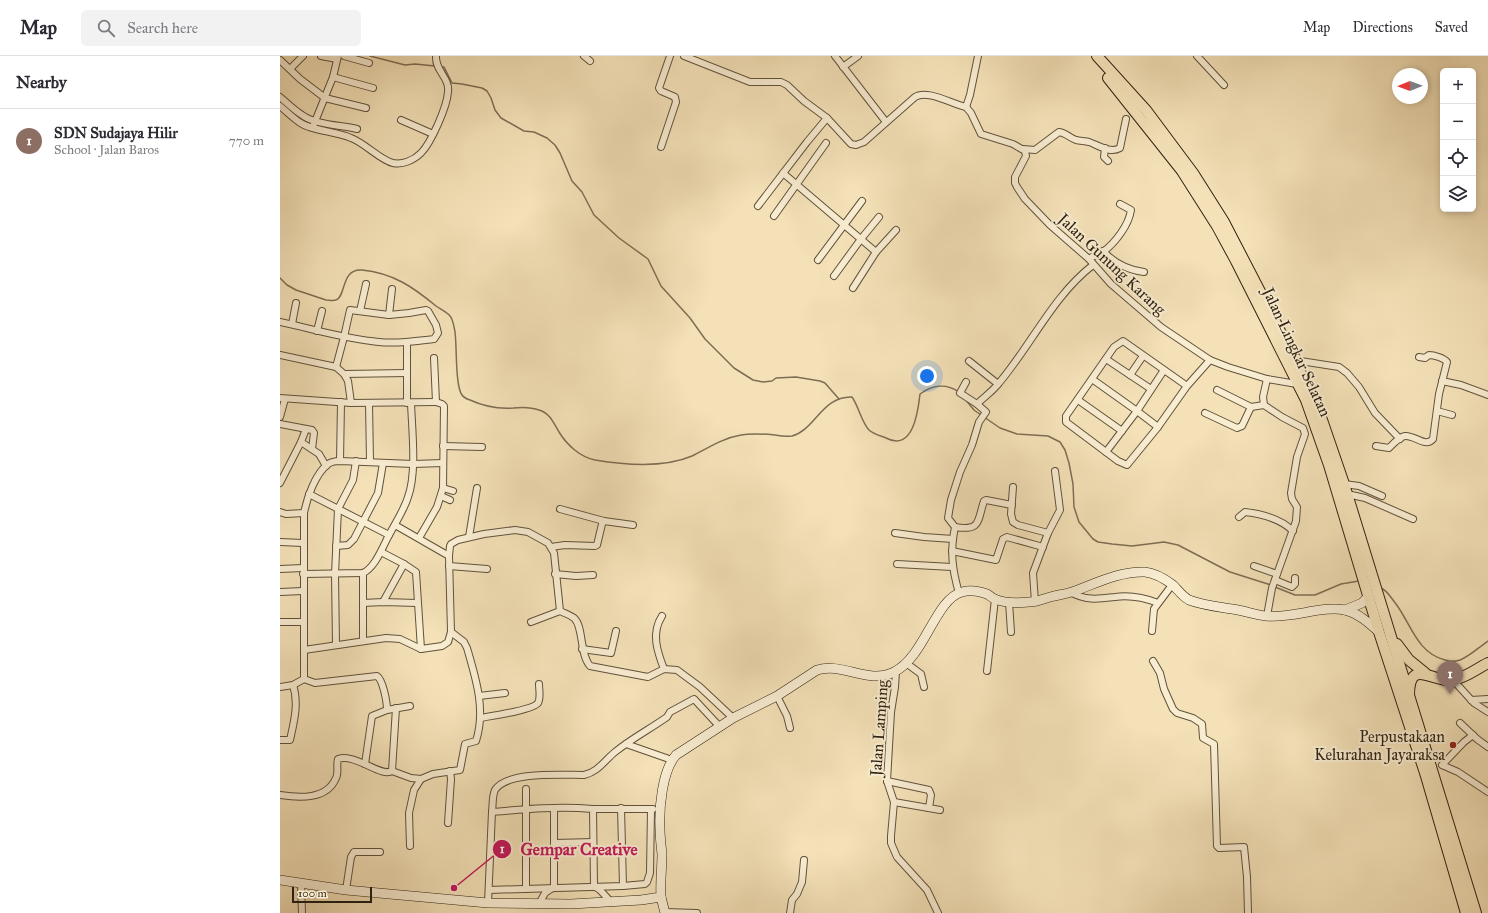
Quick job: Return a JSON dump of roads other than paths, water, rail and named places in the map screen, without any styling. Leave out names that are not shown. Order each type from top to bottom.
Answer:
[{"type":"main road","name":"Jalan Lingkar Selatan","points":[[1090,56],[1182,171],[1220,224],[1236,261],[1306,400],[1368,592],[1384,632],[1405,697],[1461,880]]},
{"type":"main road","name":"Jalan Lingkar Selatan","points":[[1097,56],[1146,110],[1193,173],[1220,224],[1266,303],[1322,420],[1380,602],[1384,632]]},
{"type":"main road","points":[[665,912],[661,897],[662,855],[656,809],[672,760],[681,751],[733,718],[777,696],[812,672],[822,668],[837,668],[872,676],[886,676],[896,671],[919,649],[946,602],[959,593],[968,591],[976,592],[1009,602],[1035,602],[1071,592],[1111,577],[1146,572],[1158,576],[1172,585],[1183,597],[1194,602],[1267,616],[1284,616],[1330,610],[1345,610],[1362,602],[1368,592]]},
{"type":"main road","points":[[1345,610],[1384,632],[1409,660],[1425,673],[1441,680],[1453,680],[1468,675],[1488,663]]},
{"type":"main road","points":[[1405,697],[1413,678],[1419,674],[1425,673]]},
{"type":"main road","points":[[280,880],[346,890],[488,903],[571,904],[661,897]]},
{"type":"main road","points":[[1461,880],[1466,913]]},
{"type":"main road","points":[[1461,880],[1476,913]]},
{"type":"street","points":[[290,69],[303,56]]},
{"type":"street","points":[[314,124],[325,98],[338,57],[321,56]]},
{"type":"street","points":[[344,56],[369,63]]},
{"type":"street","points":[[280,97],[300,115],[314,124],[351,137],[388,161],[398,164],[406,162],[417,157],[422,152],[433,134],[449,91],[448,84],[436,64],[436,56]]},
{"type":"street","points":[[584,56],[590,61]]},
{"type":"street","points":[[661,147],[676,102],[675,97],[660,91],[658,88],[670,56]]},
{"type":"street","points":[[684,56],[750,82],[781,82],[787,85],[804,101],[827,118],[850,144],[856,145],[864,142],[915,97],[921,94],[956,105],[966,106],[981,134],[1023,149],[1035,150],[1059,132],[1064,133],[1074,140],[1088,142],[1115,150],[1120,148],[1126,119]]},
{"type":"street","points":[[834,56],[886,122]]},
{"type":"street","points":[[843,67],[858,56]]},
{"type":"street","points":[[966,106],[970,95],[978,56]]},
{"type":"street","points":[[1197,56],[1224,85]]},
{"type":"street","points":[[280,60],[311,88],[325,98],[366,108]]},
{"type":"street","points":[[332,77],[373,88]]},
{"type":"street","points":[[280,106],[299,123],[341,125],[357,129]]},
{"type":"street","points":[[758,206],[827,118]]},
{"type":"street","points":[[401,120],[433,134]]},
{"type":"street","points":[[774,216],[826,143]]},
{"type":"street","points":[[1105,148],[1104,157],[1108,161]]},
{"type":"street","name":"Jalan Gunung Karang","points":[[1023,149],[1026,156],[1015,177],[1015,183],[1025,199],[1050,225],[1091,262],[1111,284],[1161,327],[1210,360],[1267,379],[1297,384]]},
{"type":"street","points":[[783,174],[876,252]]},
{"type":"street","points":[[818,260],[845,226],[862,201]]},
{"type":"street","points":[[977,404],[998,384],[1063,295],[1091,262],[1116,238],[1128,220],[1131,212],[1129,209],[1120,204]]},
{"type":"street","points":[[834,276],[879,217]]},
{"type":"street","points":[[853,288],[876,252],[896,230]]},
{"type":"street","points":[[1103,251],[1113,261],[1136,271],[1144,272]]},
{"type":"street","points":[[360,311],[366,284]]},
{"type":"street","points":[[389,315],[392,289]]},
{"type":"street","points":[[292,324],[296,303]]},
{"type":"street","points":[[280,322],[344,337],[380,342],[407,342],[434,339],[438,333],[436,325],[428,311],[389,315],[351,310],[349,311],[344,337],[336,367]]},
{"type":"street","points":[[317,331],[322,311]]},
{"type":"street","points":[[1187,386],[1123,341],[1114,347],[1066,416],[1067,424],[1118,461],[1127,465],[1158,427],[1187,386],[1210,360]]},
{"type":"street","points":[[280,569],[335,574],[363,573],[368,570],[381,552],[408,498],[411,485],[413,464],[407,373],[407,342]]},
{"type":"street","points":[[1376,446],[1389,448],[1400,439],[1407,436],[1425,442],[1430,441],[1433,438],[1442,381],[1447,361],[1429,354],[1425,358],[1419,357]]},
{"type":"street","points":[[280,355],[336,367],[344,374],[348,381],[351,403]]},
{"type":"street","points":[[1130,375],[1143,356]]},
{"type":"street","points":[[434,358],[436,402]]},
{"type":"street","points":[[1106,359],[1151,389]]},
{"type":"street","points":[[1294,360],[1339,367],[1348,372],[1375,413],[1400,439]]},
{"type":"street","points":[[969,361],[998,384]]},
{"type":"street","points":[[1106,452],[1137,411],[1164,370]]},
{"type":"street","points":[[344,374],[407,373]]},
{"type":"street","points":[[1264,406],[1263,397],[1267,379]]},
{"type":"street","points":[[1092,380],[1158,427]]},
{"type":"street","points":[[1442,381],[1461,385],[1488,395]]},
{"type":"street","points":[[966,382],[960,393],[977,404],[985,411],[985,414],[979,422],[972,445],[960,472],[951,500],[948,516],[950,522],[955,527],[965,528],[974,526],[984,501],[986,500],[1012,505]]},
{"type":"street","points":[[1217,390],[1251,407],[1264,406],[1282,418],[1301,426],[1305,434],[1297,457],[1292,483],[1292,496],[1298,511],[1293,530],[1274,582],[1267,616]]},
{"type":"street","points":[[280,417],[283,398],[351,403],[436,402],[442,404],[444,406],[441,496],[431,519],[419,538]]},
{"type":"street","points":[[1078,400],[1122,431]]},
{"type":"street","points":[[340,461],[341,402]]},
{"type":"street","points":[[370,403],[370,462]]},
{"type":"street","points":[[1205,412],[1237,428],[1242,426],[1251,407]]},
{"type":"street","points":[[1437,411],[1452,415]]},
{"type":"street","points":[[280,424],[312,430],[314,433],[312,449]]},
{"type":"street","points":[[280,484],[306,429]]},
{"type":"street","points":[[1305,434],[1319,437]]},
{"type":"street","points":[[301,442],[323,458],[326,466]]},
{"type":"street","points":[[443,446],[482,447]]},
{"type":"street","points":[[304,679],[304,513],[309,494],[320,473],[326,466],[340,461],[413,464],[443,463]]},
{"type":"street","points":[[336,645],[335,574],[338,509],[353,480],[356,461]]},
{"type":"street","points":[[336,546],[346,546],[351,543],[364,522],[380,486],[383,463]]},
{"type":"street","points":[[1035,602],[1033,573],[1048,533],[1060,510],[1055,471]]},
{"type":"street","points":[[1345,489],[1359,486],[1382,496]]},
{"type":"street","points":[[1013,487],[1013,522],[1018,525],[1048,533]]},
{"type":"street","points":[[442,488],[453,491]]},
{"type":"street","points":[[469,537],[477,488]]},
{"type":"street","points":[[1345,489],[1413,518]]},
{"type":"street","points":[[309,494],[389,535]]},
{"type":"street","points":[[441,496],[450,500]]},
{"type":"street","points":[[560,509],[604,521],[633,525]]},
{"type":"street","points":[[280,512],[286,514],[304,513]]},
{"type":"street","points":[[1239,517],[1245,512],[1263,516],[1279,520],[1293,530]]},
{"type":"street","points":[[551,547],[566,544],[595,546],[597,545],[604,521]]},
{"type":"street","points":[[395,524],[449,556]]},
{"type":"street","points":[[955,527],[952,567],[959,593]]},
{"type":"street","points":[[304,650],[393,638],[407,642],[421,649],[436,648],[446,644],[450,638],[451,632],[449,556],[451,544],[469,537],[484,534],[520,530],[528,532],[548,543],[554,555],[560,611]]},
{"type":"street","points":[[895,532],[919,537],[953,539]]},
{"type":"street","points":[[952,551],[996,560],[1003,539],[1007,537],[1044,547]]},
{"type":"street","points":[[280,542],[303,543]]},
{"type":"street","points":[[381,552],[416,572],[421,649]]},
{"type":"street","points":[[383,602],[404,564]]},
{"type":"street","points":[[897,564],[952,567]]},
{"type":"street","points":[[449,566],[487,569]]},
{"type":"street","points":[[1254,566],[1274,582],[1292,587],[1296,584],[1295,578]]},
{"type":"street","points":[[363,573],[363,641]]},
{"type":"street","points":[[555,574],[576,576],[593,575]]},
{"type":"street","points":[[1152,631],[1154,609],[1172,585]]},
{"type":"street","points":[[280,592],[303,591]]},
{"type":"street","points":[[1071,592],[1084,598],[1135,598],[1149,599],[1158,603]]},
{"type":"street","points":[[987,671],[995,599]]},
{"type":"street","points":[[1009,602],[1011,632]]},
{"type":"street","points":[[363,603],[417,603]]},
{"type":"street","points":[[530,622],[560,611],[573,617],[576,621],[582,649],[587,662],[592,667],[648,677],[664,669],[677,670],[700,687],[733,718]]},
{"type":"street","points":[[662,616],[657,625],[656,644],[664,669]]},
{"type":"street","points":[[280,622],[304,622]]},
{"type":"street","points":[[582,649],[611,653],[616,631]]},
{"type":"street","points":[[280,795],[297,798],[322,793],[327,790],[336,779],[337,762],[339,759],[352,759],[376,769],[389,772],[392,771],[411,778],[421,779],[433,774],[460,770],[466,744],[476,740],[480,718],[479,696],[467,648],[464,642],[451,632]]},
{"type":"street","points":[[1153,661],[1160,673],[1164,689],[1173,709],[1177,713],[1200,722],[1203,726],[1203,738],[1214,744],[1216,846],[1219,848],[1244,847],[1248,913]]},
{"type":"street","points":[[906,663],[921,674],[924,687]]},
{"type":"street","name":"Jalan Lamping","points":[[896,671],[896,686],[891,712],[887,781],[894,802],[891,836],[894,851],[897,857],[927,890],[938,913]]},
{"type":"street","points":[[280,687],[293,685],[304,679],[315,683],[378,677],[380,679],[386,700],[387,710]]},
{"type":"street","points":[[1453,680],[1471,700],[1488,712]]},
{"type":"street","points":[[480,718],[527,709],[536,705],[539,700],[539,684]]},
{"type":"street","points":[[280,740],[290,740],[294,722],[296,697],[293,685]]},
{"type":"street","points":[[479,696],[505,693]]},
{"type":"street","points":[[777,696],[787,716],[790,728]]},
{"type":"street","points":[[488,903],[492,812],[495,791],[499,786],[508,780],[518,777],[590,774],[615,752],[667,717],[670,712],[694,699],[720,727]]},
{"type":"street","points":[[1471,700],[1488,699]]},
{"type":"street","points":[[364,764],[372,716],[387,710],[410,706]]},
{"type":"street","points":[[392,771],[396,708]]},
{"type":"street","points":[[1460,723],[1488,747]]},
{"type":"street","points":[[1473,735],[1442,764],[1458,772],[1488,792]]},
{"type":"street","points":[[626,744],[672,760]]},
{"type":"street","points":[[448,823],[451,779],[450,771]]},
{"type":"street","points":[[410,846],[410,804],[414,790],[421,779]]},
{"type":"street","points":[[887,781],[928,789],[931,795],[929,808]]},
{"type":"street","points":[[526,789],[526,889]]},
{"type":"street","points":[[894,802],[940,810]]},
{"type":"street","points":[[489,890],[645,884],[650,877],[656,809],[554,808],[492,812]]},
{"type":"street","points":[[554,808],[554,887]]},
{"type":"street","points":[[621,808],[623,886]]},
{"type":"street","points":[[593,809],[594,886]]},
{"type":"street","points":[[555,843],[593,842]]},
{"type":"street","points":[[346,890],[351,857],[354,852],[380,852]]},
{"type":"street","points":[[790,913],[792,900],[797,894],[802,882],[804,860]]},
{"type":"street","points":[[301,883],[302,913]]},
{"type":"street","points":[[594,886],[611,902]]},
{"type":"street","points":[[539,904],[545,893],[554,887]]},
{"type":"street","points":[[516,890],[516,904]]},
{"type":"street","points":[[665,912],[697,913]]},
{"type":"waterway","points":[[370,56],[405,65],[415,64],[435,66]]},
{"type":"waterway","points":[[441,67],[444,67],[452,83],[482,88],[487,91],[495,110],[501,118],[524,131],[534,132],[547,138],[555,145],[572,181],[582,192],[594,215],[619,238],[648,259],[661,286],[690,318],[705,339],[734,368],[753,380],[763,382],[772,381],[776,378],[796,377],[820,381],[825,383],[839,399]]},
{"type":"waterway","points":[[280,278],[287,285],[296,290],[326,300],[336,300],[339,298],[347,278],[350,273],[355,271],[362,270],[383,274],[411,287],[451,317],[455,332],[458,383],[464,397],[491,407],[523,407],[543,411],[551,419],[562,437],[570,446],[584,456],[595,460],[631,464],[657,464],[681,460],[734,436],[749,434],[792,436],[800,433],[833,402],[842,398],[852,397],[869,430],[877,435],[895,441],[902,440],[908,435],[912,428],[918,410],[920,394],[939,386],[949,387],[959,392]]},
{"type":"waterway","points":[[965,399],[974,410],[981,415]]},
{"type":"waterway","points":[[984,417],[1000,428],[1017,434],[1048,436],[1060,442],[1065,450],[1069,463],[1073,484],[1074,507],[1079,522],[1093,539],[1098,542],[1132,546],[1164,542],[1178,545],[1230,572],[1271,585]]},
{"type":"waterway","points":[[1275,587],[1295,595],[1315,595],[1341,584],[1359,581]]},
{"type":"waterway","points":[[1381,588],[1388,593],[1396,604],[1421,644],[1435,656],[1452,662],[1458,661],[1488,641]]},
{"type":"place","name":"SDN Sudajaya Hilir","points":[[1450,694]]},
{"type":"place","name":"Perpustakaan Kelurahan Jayaraksa","points":[[1453,745]]},
{"type":"place","name":"Gempar Creative","points":[[454,888]]}]
